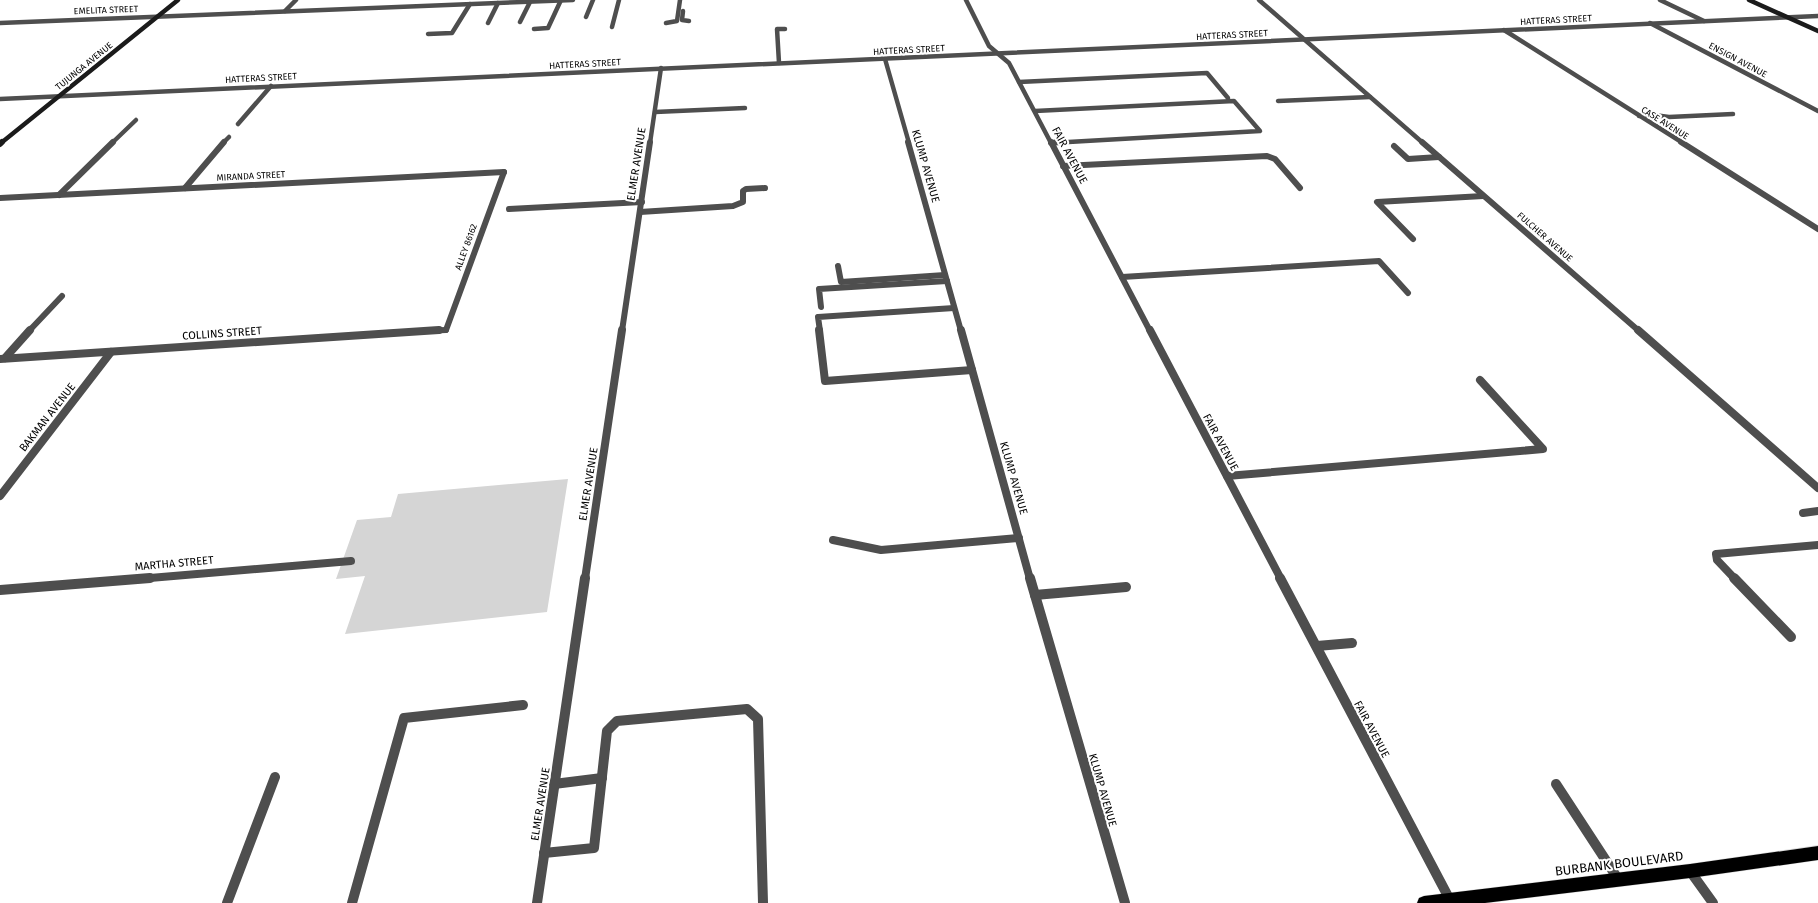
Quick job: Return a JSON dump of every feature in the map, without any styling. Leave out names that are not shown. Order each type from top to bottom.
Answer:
[{"type":"main road","name":"BURBANK BOULEVARD","points":[[1424,903],[1690,871],[1818,853]]},
{"type":"street","name":"TUJUNGA AVENUE","points":[[0,144],[178,0]]},
{"type":"street","points":[[285,11],[296,0]]},
{"type":"street","points":[[534,29],[548,28],[560,0]]},
{"type":"street","name":"EMELITA STREET","points":[[0,23],[573,0]]},
{"type":"street","points":[[586,18],[592,0]]},
{"type":"street","points":[[612,27],[620,0]]},
{"type":"street","points":[[666,23],[677,21],[680,0]]},
{"type":"street","points":[[684,0],[682,20],[689,21]]},
{"type":"street","name":"FAIR AVENUE","points":[[966,0],[989,46],[1009,63],[1450,900]]},
{"type":"street","name":"FULCHER AVENUE","points":[[1259,0],[1818,488]]},
{"type":"street","points":[[1660,0],[1704,21]]},
{"type":"street","points":[[1749,0],[1818,31]]},
{"type":"street","points":[[520,22],[530,2]]},
{"type":"street","points":[[488,22],[498,3]]},
{"type":"street","points":[[428,34],[452,33],[470,4]]},
{"type":"street","name":"HATTERAS STREET","points":[[0,99],[1818,16]]},
{"type":"street","name":"ENSIGN AVENUE","points":[[1650,24],[1818,111]]},
{"type":"street","points":[[779,63],[777,29],[785,29]]},
{"type":"street","name":"CASE AVENUE","points":[[1504,30],[1818,229]]},
{"type":"street","name":"KLUMP AVENUE","points":[[885,59],[1019,538],[1125,903]]},
{"type":"street","name":"ELMER AVENUE","points":[[536,903],[661,68]]},
{"type":"street","points":[[1019,82],[1207,73],[1228,98]]},
{"type":"street","points":[[238,124],[271,86]]},
{"type":"street","points":[[1278,101],[1370,96]]},
{"type":"street","points":[[1035,112],[1234,101],[1260,131],[1051,143]]},
{"type":"street","points":[[655,112],[745,108]]},
{"type":"street","points":[[1639,116],[1654,115],[1669,117],[1733,114]]},
{"type":"street","points":[[59,194],[136,120]]},
{"type":"street","points":[[185,188],[229,137]]},
{"type":"street","points":[[1394,146],[1408,159],[1439,158]]},
{"type":"street","points":[[1063,166],[1267,156],[1275,159],[1300,188]]},
{"type":"street","name":"MIRANDA STREET","points":[[0,198],[504,172]]},
{"type":"street","name":"ALLEY 86162","points":[[446,330],[504,172]]},
{"type":"street","points":[[640,212],[733,206],[743,202],[743,191],[746,189],[765,188]]},
{"type":"street","points":[[1413,240],[1377,202],[1483,196]]},
{"type":"street","points":[[509,209],[642,202]]},
{"type":"street","points":[[1122,277],[1379,261],[1408,293]]},
{"type":"street","points":[[838,266],[841,282],[946,278]]},
{"type":"street","points":[[821,307],[819,289],[946,278]]},
{"type":"street","points":[[2,358],[62,296]]},
{"type":"street","points":[[954,308],[818,317],[825,381],[972,370]]},
{"type":"street","name":"COLLINS STREET","points":[[2,358],[446,330]]},
{"type":"street","name":"BAKMAN AVENUE","points":[[0,496],[111,352]]},
{"type":"street","points":[[1227,476],[1543,449],[1480,380]]},
{"type":"street","points":[[1803,513],[1818,511]]},
{"type":"street","points":[[833,540],[881,550],[1019,538]]},
{"type":"street","points":[[1791,637],[1717,560],[1716,554],[1818,544]]},
{"type":"street","name":"MARTHA STREET","points":[[0,590],[351,560]]},
{"type":"street","points":[[1036,595],[1126,587]]},
{"type":"street","points":[[1317,646],[1352,643]]},
{"type":"street","points":[[352,903],[404,718],[522,705]]},
{"type":"street","points":[[544,853],[594,848],[607,731],[617,721],[747,709],[758,719],[763,903]]},
{"type":"street","points":[[227,903],[275,777]]},
{"type":"street","points":[[554,784],[602,778]]},
{"type":"street","points":[[1556,784],[1618,879]]},
{"type":"street","points":[[1690,871],[1713,903]]},
{"type":"shaded area","points":[[568,479],[547,612],[345,634],[365,576],[336,579],[357,520],[391,517],[398,494]]}]
